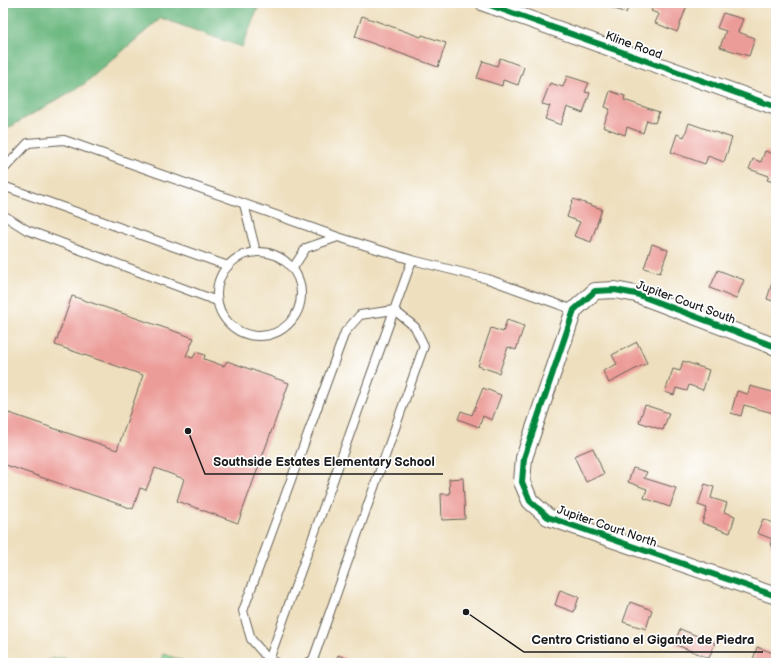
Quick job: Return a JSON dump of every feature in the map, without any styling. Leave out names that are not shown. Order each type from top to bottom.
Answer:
[{"type":"street","name":"Kline Road","points":[[484,3],[776,108]]},
{"type":"street","name":"Jupiter Court South","points":[[549,383],[574,310],[595,291],[615,290],[636,294],[776,347]]},
{"type":"street","name":"Jupiter Court North","points":[[549,383],[524,458],[522,482],[530,501],[548,517],[776,596]]},
{"type":"lane","points":[[3,170],[28,143],[64,140],[338,237],[412,260],[488,279],[574,310]]},
{"type":"lane","points":[[3,186],[228,266]]},
{"type":"lane","points":[[244,204],[256,252]]},
{"type":"lane","points":[[3,215],[27,230],[217,301]]},
{"type":"lane","points":[[293,268],[306,248],[338,237]]},
{"type":"lane","points":[[256,252],[270,253],[282,259],[293,268],[299,281],[302,294],[299,308],[292,321],[282,330],[269,335],[255,336],[242,333],[230,325],[221,314],[217,301],[217,288],[220,276],[228,266],[240,256],[256,252]]},
{"type":"lane","points":[[269,660],[412,260]]},
{"type":"lane","points":[[278,663],[269,660],[251,639],[243,611],[345,332],[360,315],[394,310],[415,327],[424,346],[313,660],[308,663]]},
{"type":"green space","points":[[3,3],[260,3],[242,47],[161,18],[84,84],[3,131]]},
{"type":"green space","points":[[163,654],[183,661],[183,663],[160,663]]},
{"type":"green space","points":[[54,658],[64,658],[79,663],[48,663],[49,660]]},
{"type":"building","points":[[598,3],[630,3],[626,13]]},
{"type":"building","points":[[655,3],[688,3],[677,32],[655,23],[659,14],[651,11]]},
{"type":"building","points":[[723,13],[743,19],[738,32],[755,38],[749,56],[720,47],[726,31],[717,28]]},
{"type":"building","points":[[362,16],[421,37],[422,35],[446,43],[438,67],[355,37]]},
{"type":"building","points":[[500,58],[524,67],[518,85],[503,80],[502,86],[477,78],[483,61],[497,66]]},
{"type":"building","points":[[567,76],[589,83],[585,92],[590,93],[583,113],[567,107],[561,125],[545,119],[550,106],[542,104],[550,83],[563,87]]},
{"type":"building","points":[[610,91],[625,96],[624,100],[659,112],[655,123],[647,120],[643,133],[627,127],[625,135],[603,127],[610,109],[605,107]]},
{"type":"building","points":[[689,123],[732,138],[724,162],[708,156],[705,164],[671,152],[677,134],[684,137]]},
{"type":"building","points":[[765,151],[776,155],[776,183],[767,180],[769,176],[749,169],[753,159],[761,162]]},
{"type":"building","points":[[573,199],[602,209],[591,242],[574,236],[580,222],[567,217]]},
{"type":"building","points":[[652,244],[668,250],[660,273],[644,268]]},
{"type":"building","points":[[718,270],[744,280],[736,299],[710,288]]},
{"type":"building","points":[[772,283],[776,285],[776,302],[767,299]]},
{"type":"building","points":[[72,296],[194,338],[186,356],[193,358],[196,352],[205,355],[204,359],[224,366],[227,361],[289,383],[238,523],[177,501],[184,479],[155,468],[146,490],[140,488],[133,509],[3,464],[3,430],[9,413],[117,450],[143,375],[55,345]]},
{"type":"building","points":[[507,320],[524,326],[516,350],[508,347],[499,373],[478,366],[491,328],[503,332]]},
{"type":"building","points":[[637,342],[647,363],[609,383],[603,371],[617,364],[612,355]]},
{"type":"building","points":[[683,361],[709,370],[703,390],[689,385],[687,391],[676,388],[674,395],[665,392],[673,369],[680,371]]},
{"type":"building","points":[[750,386],[776,393],[773,413],[744,405],[741,416],[731,413],[737,391],[748,394]]},
{"type":"building","points":[[483,388],[501,395],[492,420],[483,416],[479,427],[458,419],[461,411],[472,415]]},
{"type":"building","points":[[645,405],[669,413],[663,430],[639,422]]},
{"type":"building","points":[[593,448],[604,474],[586,482],[574,456]]},
{"type":"building","points":[[633,468],[647,472],[644,478],[676,488],[670,507],[644,498],[647,489],[628,482]]},
{"type":"building","points":[[463,478],[465,519],[442,520],[441,494],[450,494],[449,479]]},
{"type":"building","points":[[705,484],[714,487],[711,498],[727,503],[724,512],[735,516],[730,533],[702,523],[707,508],[698,505]]},
{"type":"building","points":[[763,519],[776,524],[776,548],[770,545],[772,539],[757,533]]},
{"type":"building","points":[[560,590],[579,597],[574,612],[555,605]]},
{"type":"building","points":[[630,602],[652,610],[646,629],[623,622]]},
{"type":"building","points":[[680,629],[715,643],[709,658],[674,644]]},
{"type":"building","points":[[757,647],[776,654],[776,663],[752,663]]},
{"type":"building","points":[[338,655],[357,663],[335,663]]},
{"type":"cycle path","points":[[484,3],[776,107]]},
{"type":"cycle path","points":[[776,347],[636,294],[615,290],[595,291],[574,310],[524,458],[522,482],[530,501],[548,517],[776,596]]},
{"type":"place","name":"Southside Estates Elementary School","points":[[188,431]]},
{"type":"place","name":"Centro Cristiano el Gigante de Piedra","points":[[466,612]]}]
